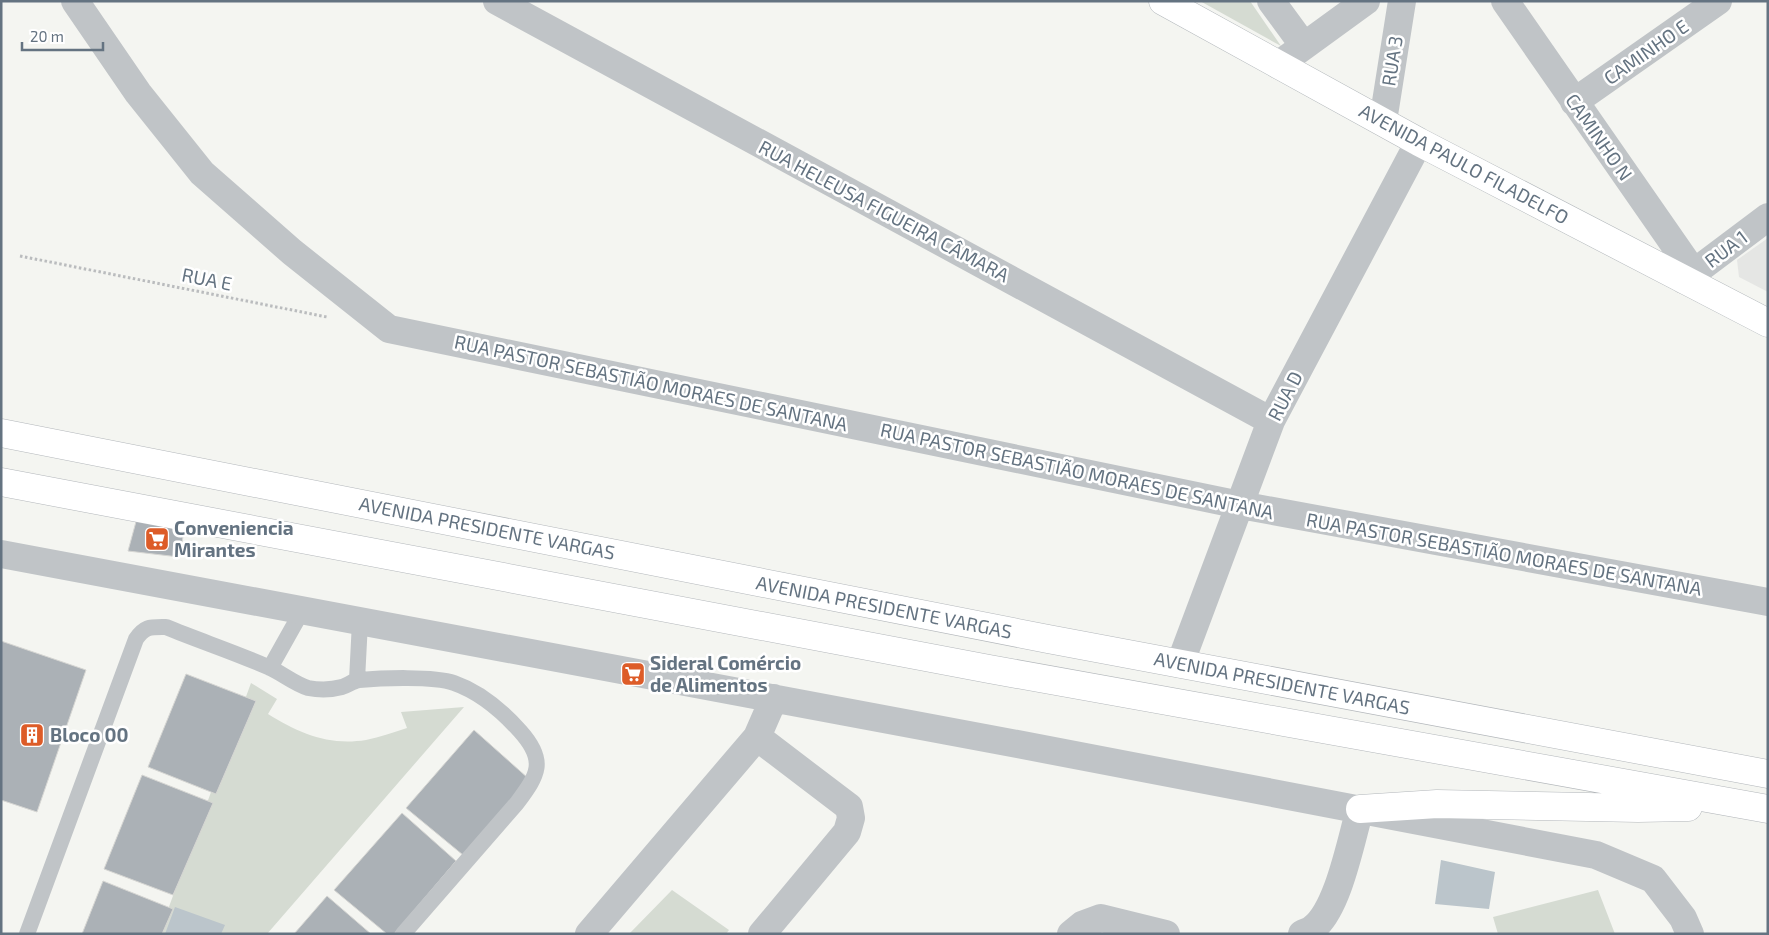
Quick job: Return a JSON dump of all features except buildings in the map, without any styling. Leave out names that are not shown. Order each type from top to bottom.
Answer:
[{"type":"main road","name":"AVENIDA PAULO FILADELFO","points":[[1163,1],[1419,142],[1689,276],[1768,323]]},
{"type":"main road","points":[[1,420],[60,444]]},
{"type":"main road","name":"AVENIDA PRESIDENTE VARGAS","points":[[1,433],[1180,664],[1768,774]]},
{"type":"main road","name":"AVENIDA PRESIDENTE VARGAS","points":[[1,482],[979,667],[1760,807]]},
{"type":"main road","points":[[1360,809],[1437,804],[1638,808],[1760,807]]},
{"type":"street","name":"RUA PASTOR SEBASTIÃO MORAES DE SANTANA","points":[[75,1],[138,93],[202,173],[292,252],[389,329],[1240,505],[1768,602]]},
{"type":"street","name":"RUA HELEUSA FIGUEIRA CÂMARA","points":[[497,1],[1271,422]]},
{"type":"street","points":[[1271,1],[1304,46]]},
{"type":"street","points":[[1278,64],[1366,1]]},
{"type":"street","name":"RUA 3","points":[[1383,121],[1402,1]]},
{"type":"street","name":"CAMINHO N","points":[[1505,1],[1689,276]]},
{"type":"street","name":"CAMINHO E","points":[[1574,102],[1718,1]]},
{"type":"street","name":"RUA D","points":[[1180,664],[1271,422],[1419,142]]},
{"type":"street","name":"RUA 1","points":[[1689,276],[1768,217]]},
{"type":"street","points":[[1,554],[774,698],[1596,855],[1653,879],[1683,918],[1690,934]]},
{"type":"street","points":[[589,934],[757,737],[774,698]]},
{"type":"street","points":[[757,737],[849,808],[851,818],[847,832],[762,934]]},
{"type":"street","points":[[1302,934],[1312,930],[1326,914],[1335,898],[1360,809]]},
{"type":"street","points":[[1070,934],[1082,925],[1101,918],[1166,934]]},
{"type":"lane","points":[[270,668],[302,611]]},
{"type":"lane","points":[[357,680],[360,622]]},
{"type":"lane","points":[[27,934],[136,639],[142,630],[151,627],[166,627],[270,668],[292,682],[308,688],[324,690],[341,687],[357,680],[428,679],[452,682],[472,691],[506,716],[532,744],[537,759],[534,780],[517,804],[403,934]]},
{"type":"path","name":"RUA E","points":[[20,256],[330,318]]},
{"type":"shaded area","points":[[1200,1],[1250,1],[1281,46]]},
{"type":"shaded area","points":[[1768,238],[1768,292],[1739,277],[1737,260]]},
{"type":"shaded area","points":[[251,683],[277,699],[268,714],[303,732],[339,741],[366,740],[407,728],[401,712],[464,707],[267,934],[159,934]]},
{"type":"shaded area","points":[[1441,860],[1495,872],[1489,909],[1435,904]]},
{"type":"shaded area","points":[[672,890],[729,930],[726,934],[629,934]]},
{"type":"shaded area","points":[[1598,890],[1615,934],[1498,934],[1493,917]]},
{"type":"shaded area","points":[[175,907],[225,925],[221,934],[165,934]]},
{"type":"place","name":"Conveniencia Mirantes","points":[[157,539]]},
{"type":"place","name":"Sideral Comércio de Alimentos","points":[[633,674]]},
{"type":"place","name":"Bloco 00","points":[[32,735]]}]
